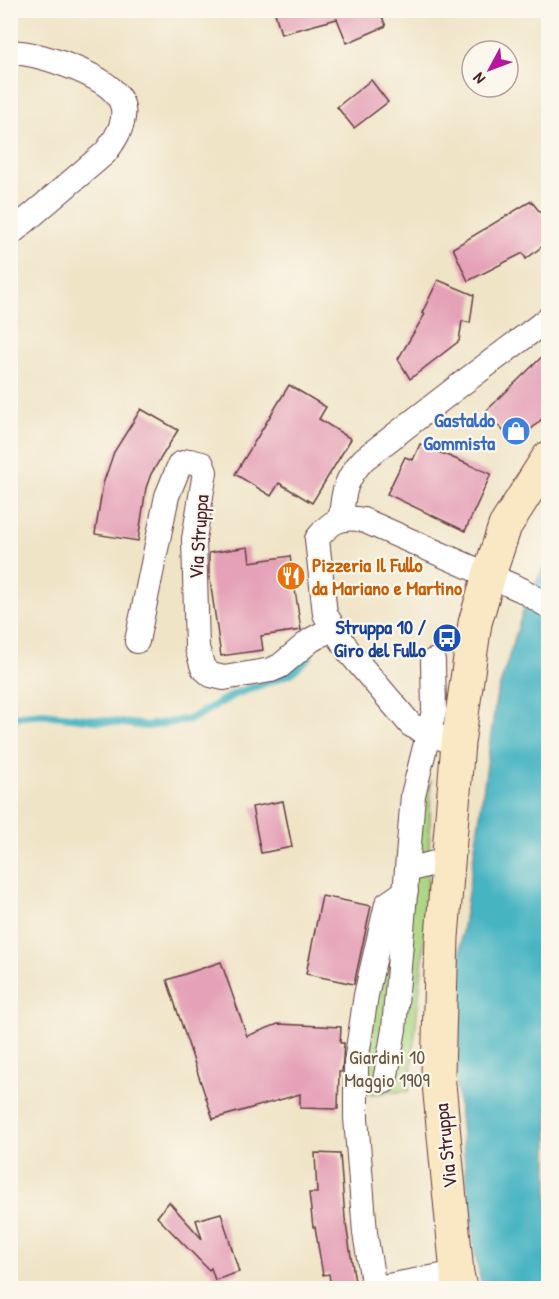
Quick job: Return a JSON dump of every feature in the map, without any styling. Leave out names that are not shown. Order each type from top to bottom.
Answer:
[{"type":"main road","name":"Via Struppa","points":[[458,1281],[438,1073],[442,937],[448,859],[444,739],[475,623],[506,526],[542,465],[549,458]]},
{"type":"street","points":[[10,52],[36,55],[65,64],[106,84],[117,92],[123,105],[123,117],[117,138],[105,153],[10,234]]},
{"type":"street","points":[[341,518],[343,493],[353,470],[377,448],[549,319]]},
{"type":"street","name":"Via Struppa","points":[[137,641],[167,496],[180,464],[190,461],[202,464],[205,472],[194,539],[197,648],[203,668],[210,675],[224,678],[271,669],[280,666],[311,640],[333,628]]},
{"type":"street","points":[[444,739],[411,725],[349,652],[324,614],[317,539],[327,525],[341,518],[351,517],[363,520],[522,590],[549,606]]},
{"type":"street","name":"Via Struppa","points":[[385,1081],[392,1045],[400,888],[413,795],[444,739],[434,711],[433,661]]},
{"type":"street","points":[[448,859],[400,888],[366,995],[356,1063],[356,1118],[365,1233],[375,1288],[458,1281]]},
{"type":"street","points":[[356,1063],[392,1045]]},
{"type":"green space","name":"Giardini 10 Maggio 1909","points":[[431,781],[427,918],[409,1091],[358,1095],[404,825]]},
{"type":"water","points":[[548,559],[548,1288],[482,1288],[474,1248],[456,1078],[461,939],[496,699],[524,608]]},
{"type":"building","points":[[285,10],[379,10],[386,26],[347,43],[337,19],[281,34],[275,13]]},
{"type":"building","points":[[371,80],[388,102],[354,128],[337,107]]},
{"type":"building","points":[[531,201],[549,223],[549,241],[526,259],[523,253],[468,281],[453,248]]},
{"type":"building","points":[[438,280],[474,295],[470,323],[462,321],[459,341],[410,379],[398,359],[425,314],[422,313]]},
{"type":"building","points":[[549,350],[549,412],[516,444],[485,412]]},
{"type":"building","points":[[289,385],[326,407],[319,419],[351,439],[312,503],[279,483],[271,496],[235,474]]},
{"type":"building","points":[[141,409],[178,430],[151,474],[146,488],[138,541],[95,534],[103,484],[114,452]]},
{"type":"building","points":[[420,444],[491,474],[465,531],[387,494],[405,457],[413,460]]},
{"type":"building","points":[[248,547],[250,562],[290,556],[301,630],[261,636],[263,650],[221,656],[209,573],[209,553]]},
{"type":"building","points":[[283,801],[292,847],[261,853],[252,807]]},
{"type":"building","points":[[322,896],[371,906],[354,984],[306,974]]},
{"type":"building","points":[[221,962],[247,1036],[278,1024],[341,1027],[340,1043],[344,1043],[342,1072],[339,1072],[338,1109],[300,1108],[300,1094],[213,1119],[167,980]]},
{"type":"building","points":[[315,1153],[340,1154],[345,1218],[356,1288],[331,1288],[329,1274],[323,1275],[309,1193],[317,1193]]},
{"type":"building","points":[[169,1202],[202,1239],[196,1220],[221,1213],[239,1272],[215,1280],[211,1268],[209,1270],[157,1217]]},
{"type":"waterway","points":[[10,717],[44,714],[148,726],[191,719],[233,695],[291,673],[309,657]]},
{"type":"place","name":"Gastaldo Gommista","points":[[516,431]]},
{"type":"place","name":"Pizzeria Il Fullo da Mariano e Martino","points":[[291,576]]},
{"type":"place","name":"Struppa 10 / Giro del Fullo","points":[[447,638]]}]
